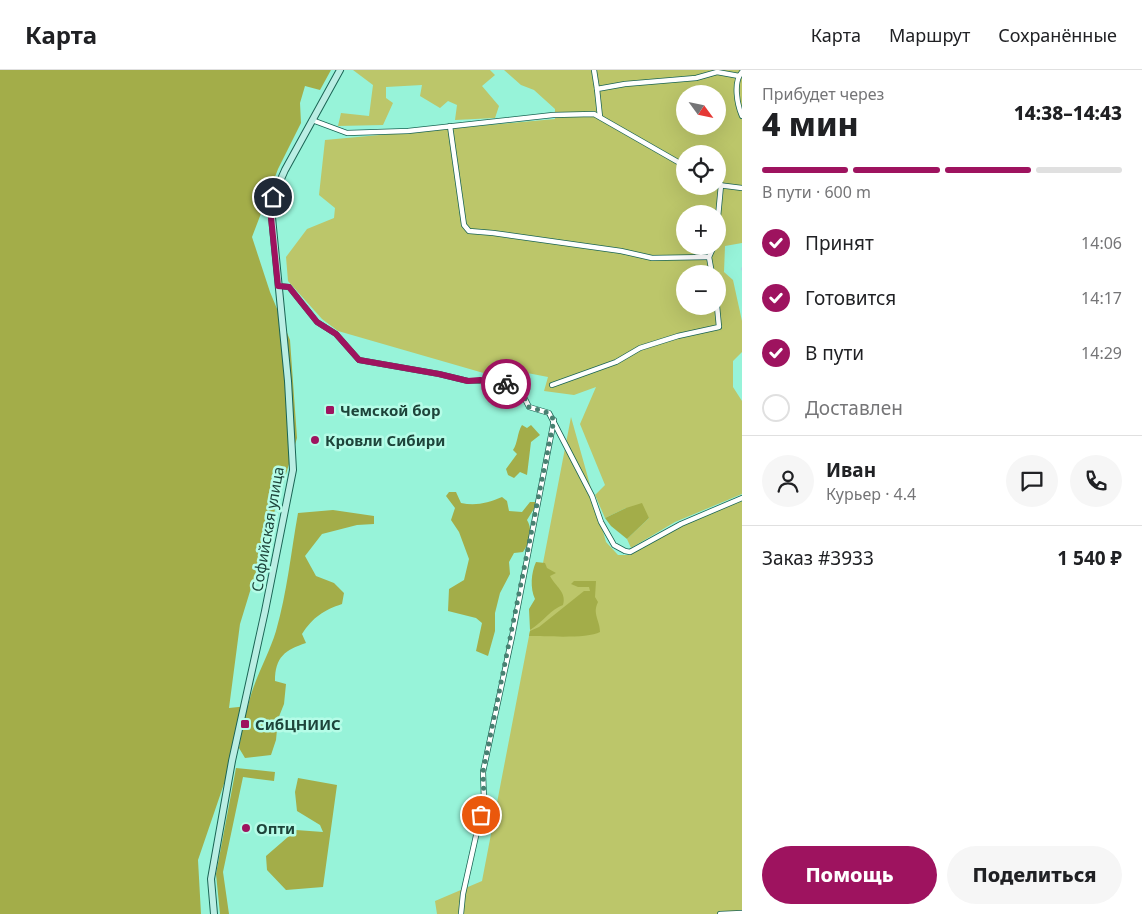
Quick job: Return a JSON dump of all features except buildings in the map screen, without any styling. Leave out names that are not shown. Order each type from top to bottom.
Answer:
[{"type":"main road","name":"Софийская улица","points":[[214,914],[211,879],[292,470],[288,381],[271,207],[278,184],[311,120],[340,70]]},
{"type":"street","points":[[594,70],[600,117]]},
{"type":"street","points":[[597,89],[625,84],[696,78],[717,72],[740,74],[737,104],[742,116]]},
{"type":"street","points":[[311,120],[347,132],[408,131],[553,115],[594,114],[676,161]]},
{"type":"street","points":[[450,126],[464,225],[469,232],[493,233],[652,258],[709,257],[710,265]]},
{"type":"street","points":[[726,186],[742,188]]},
{"type":"street","points":[[278,286],[289,287],[317,322],[336,334],[359,360],[468,381],[480,380],[507,384],[522,393],[529,407],[549,413],[592,496],[601,522],[614,545],[625,551],[630,552],[681,524],[742,498]]},
{"type":"street","points":[[552,385],[616,362],[640,348],[678,336],[719,327],[718,315]]},
{"type":"street","points":[[461,914],[463,894],[484,800],[483,772],[554,420]]},
{"type":"street","points":[[720,914],[742,913]]},
{"type":"green space","points":[[0,70],[331,70],[320,90],[305,86],[300,103],[301,123],[278,169],[252,237],[270,292],[290,340],[297,438],[240,624],[229,708],[248,706],[273,641],[283,602],[298,513],[333,510],[374,516],[374,524],[357,525],[322,534],[305,556],[316,576],[334,583],[344,593],[342,604],[324,612],[315,619],[302,634],[306,643],[287,652],[279,660],[275,681],[286,684],[284,704],[278,719],[276,740],[271,755],[245,758],[239,748],[242,731],[198,860],[201,914],[0,914]]},
{"type":"green space","points":[[353,70],[490,70],[495,75],[482,86],[499,106],[495,118],[455,120],[457,105],[448,101],[440,108],[420,96],[422,85],[386,87],[386,98],[393,103],[383,125],[338,126],[341,113],[369,116],[373,85]]},
{"type":"green space","points":[[504,70],[742,70],[742,243],[726,246],[726,205],[676,205],[676,255],[725,255],[724,265],[676,265],[676,315],[726,315],[726,274],[733,280],[742,321],[742,352],[733,361],[733,387],[742,401],[742,494],[675,522],[631,548],[627,539],[649,518],[626,508],[605,518],[595,495],[605,485],[580,424],[596,387],[574,395],[544,391],[548,377],[517,371],[487,374],[338,331],[322,319],[288,281],[286,257],[307,229],[334,218],[335,208],[319,195],[325,140],[555,119],[555,109],[534,90],[521,85]]},
{"type":"green space","points":[[571,417],[606,542],[618,555],[629,555],[680,524],[742,501],[742,914],[437,914],[435,901],[482,881]]},
{"type":"green space","points":[[522,425],[527,428],[531,425],[540,435],[531,442],[527,475],[520,472],[514,478],[508,475],[506,469],[517,454],[513,450]]},
{"type":"green space","points":[[449,492],[456,492],[461,503],[466,504],[482,503],[502,497],[507,501],[509,511],[522,512],[530,502],[535,502],[535,507],[527,520],[530,536],[527,544],[523,552],[514,553],[509,562],[510,574],[500,593],[495,613],[495,631],[488,656],[476,651],[482,623],[476,618],[448,611],[449,589],[464,580],[469,559],[459,532],[451,520],[455,508],[446,496]]},
{"type":"green space","points":[[642,503],[649,518],[627,539],[611,526],[605,518],[626,508]]},
{"type":"green space","points":[[536,562],[545,563],[547,568],[556,573],[550,576],[562,593],[564,600],[563,605],[555,609],[530,630],[529,609],[535,599],[532,590],[532,580]]},
{"type":"green space","points":[[574,581],[596,581],[595,597],[598,602],[596,614],[600,632],[586,636],[529,636],[530,631],[539,627],[584,591],[590,591],[589,587],[578,587],[571,584]]},
{"type":"green space","points":[[236,768],[275,772],[274,781],[243,777],[223,872],[229,914],[220,914],[216,874]]},
{"type":"green space","points":[[298,778],[337,785],[323,887],[286,890],[267,870],[266,856],[296,830],[323,832],[320,825],[297,811],[295,792]]},
{"type":"way so far","points":[[481,815],[484,800],[483,772],[512,637],[554,420],[549,413],[529,407],[522,393],[506,384]]},
{"type":"place","name":"Чемской бор","points":[[330,410]]},
{"type":"place","name":"Кровли Сибири","points":[[315,440]]},
{"type":"place","name":"СибЦНИИС","points":[[245,724]]},
{"type":"place","name":"Опти","points":[[246,828]]},
{"type":"route","points":[[273,197],[271,217],[278,286],[289,287],[317,322],[336,334],[359,360],[468,381],[480,380],[506,384]]}]
